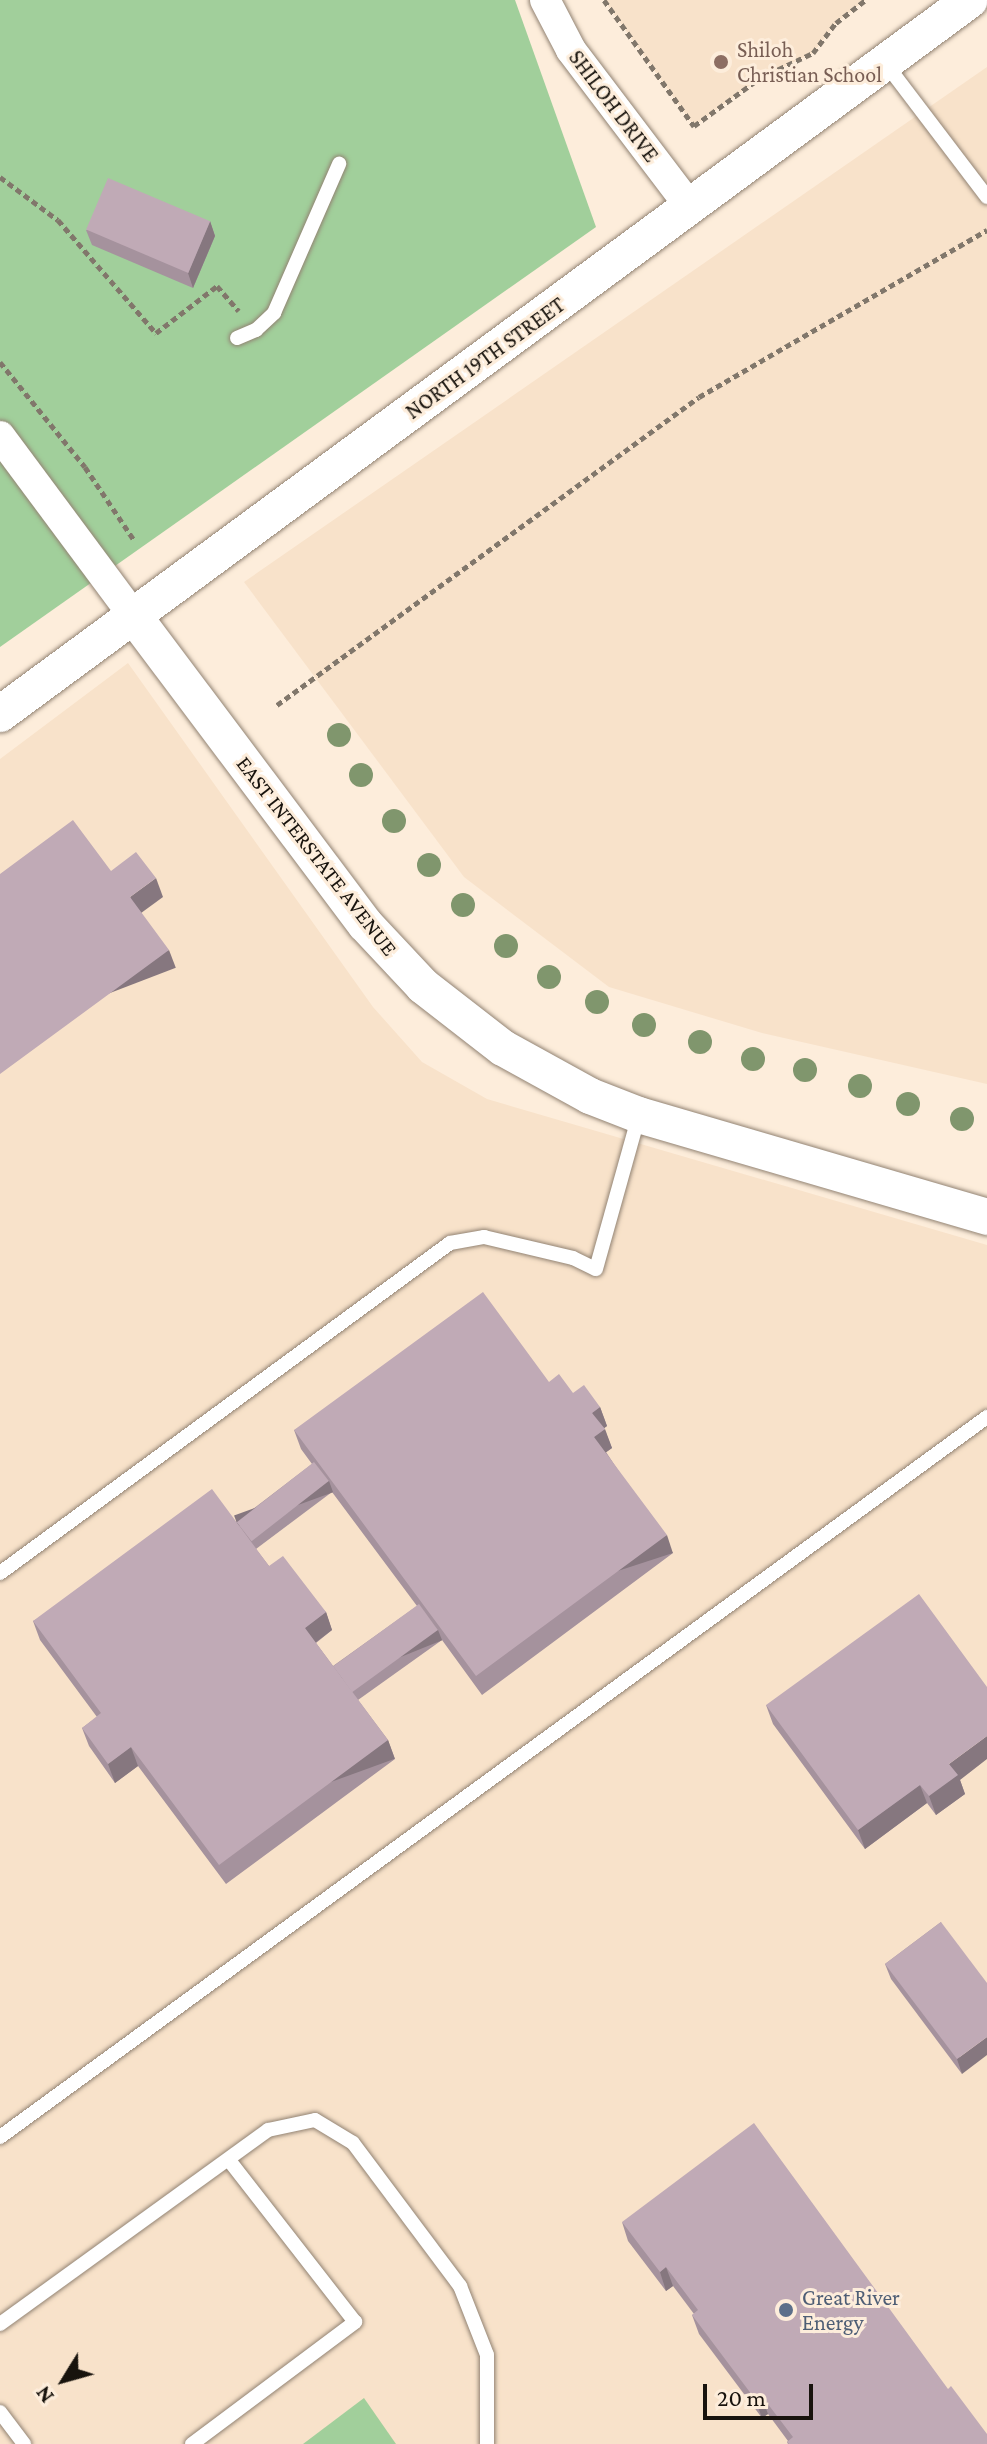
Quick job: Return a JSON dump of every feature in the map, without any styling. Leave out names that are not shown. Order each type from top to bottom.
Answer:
[{"type":"street","name":"SHILOH DRIVE","points":[[545,0],[571,50],[691,208]]},
{"type":"street","name":"NORTH 19TH STREET","points":[[0,714],[970,0]]},
{"type":"street","points":[[0,436],[133,615]]},
{"type":"street","name":"EAST INTERSTATE AVENUE","points":[[133,615],[365,924],[423,986],[503,1048],[590,1096],[639,1115],[987,1217]]},
{"type":"lane","points":[[886,64],[987,197]]},
{"type":"lane","points":[[237,338],[256,330],[274,313],[339,164]]},
{"type":"lane","points":[[0,1573],[450,1243],[484,1237],[573,1258],[596,1269],[639,1115]]},
{"type":"lane","points":[[0,2137],[987,1417]]},
{"type":"lane","points":[[0,2324],[268,2130],[300,2120],[328,2125],[353,2143],[466,2300],[489,2370],[487,2444]]},
{"type":"lane","points":[[192,2444],[355,2322],[229,2160]]},
{"type":"lane","points":[[0,2412],[24,2444]]},
{"type":"path","points":[[604,0],[694,126],[760,78],[813,53],[836,23],[865,0]]},
{"type":"path","points":[[0,177],[58,220],[156,333],[217,286],[256,330]]},
{"type":"path","points":[[277,705],[686,406],[987,230]]},
{"type":"path","points":[[0,362],[85,467],[134,540]]},
{"type":"shaded area","name":"Shiloh Christian School","points":[[604,0],[865,0],[836,23],[813,53],[760,78],[694,126]]},
{"type":"shaded area","points":[[987,67],[987,1084],[762,1033],[609,987],[464,877],[244,582]]},
{"type":"shaded area","points":[[128,663],[373,1007],[422,1062],[487,1099],[987,1245],[987,2444],[0,2444],[0,759]]},
{"type":"green space","points":[[0,0],[515,0],[596,227],[0,647]]},
{"type":"green space","points":[[364,2398],[396,2444],[303,2444]]},
{"type":"building","points":[[108,178],[210,221],[188,273],[86,230]]},
{"type":"building","points":[[73,820],[111,871],[136,852],[156,878],[130,897],[169,950],[0,1074],[0,874]]},
{"type":"building","points":[[483,1292],[549,1382],[559,1374],[573,1393],[584,1385],[600,1407],[592,1413],[605,1429],[594,1437],[667,1535],[476,1676],[294,1430]]},
{"type":"building","points":[[314,1462],[329,1481],[252,1541],[237,1522]]},
{"type":"building","points":[[212,1489],[269,1566],[283,1556],[326,1612],[305,1628],[388,1740],[219,1865],[131,1747],[108,1764],[82,1728],[101,1713],[33,1621]]},
{"type":"building","points":[[919,1594],[987,1687],[987,1736],[949,1764],[958,1775],[929,1796],[920,1785],[858,1830],[766,1705]]},
{"type":"building","points":[[419,1604],[438,1630],[352,1692],[333,1666]]},
{"type":"building","points":[[941,1922],[987,1983],[987,2037],[957,2059],[885,1964]]},
{"type":"building","name":"Great River Energy","points":[[754,2123],[948,2389],[951,2386],[987,2434],[987,2444],[789,2444],[787,2442],[793,2437],[761,2395],[755,2399],[692,2315],[698,2310],[666,2267],[660,2272],[622,2222]]},
{"type":"place","name":"Shiloh Christian School","points":[[721,62]]},
{"type":"place","name":"Great River Energy","points":[[786,2310]]}]
